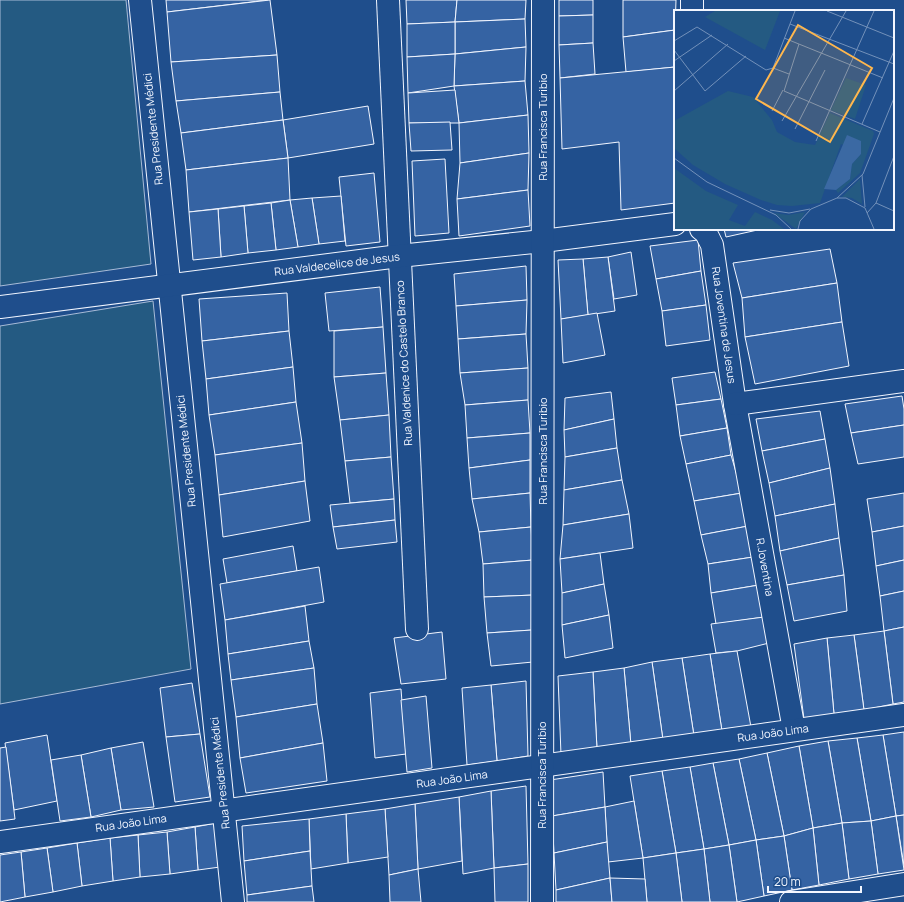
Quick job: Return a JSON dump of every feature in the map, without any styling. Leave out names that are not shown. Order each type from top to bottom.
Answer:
[{"type":"street","name":"Rua Presidente Médici","points":[[140,0],[233,902]]},
{"type":"street","name":"Rua Valdenice do Castelo Branco","points":[[388,0],[417,629]]},
{"type":"street","name":"Rua Francisca Turibio","points":[[542,902],[543,0]]},
{"type":"street","name":"Rua Valdecelice de Jesus","points":[[0,308],[399,256],[543,241],[674,224]]},
{"type":"street","name":"Rua Joventina de Jesus","points":[[707,237],[735,404]]},
{"type":"street","points":[[735,404],[904,381]]},
{"type":"street","name":"R.Joventina","points":[[735,404],[794,730]]},
{"type":"street","name":"Rua João Lima","points":[[0,842],[904,715]]},
{"type":"street","points":[[791,902],[904,884]]},
{"type":"shaded area","points":[[0,0],[126,0],[151,264],[0,286]]},
{"type":"shaded area","points":[[153,301],[191,669],[0,704],[0,326]]},
{"type":"building","points":[[166,0],[268,0],[167,12]]},
{"type":"building","points":[[270,0],[277,55],[171,62],[167,12]]},
{"type":"building","points":[[406,0],[457,0],[455,22],[407,24]]},
{"type":"building","points":[[457,0],[526,0],[525,19],[455,22]]},
{"type":"building","points":[[559,0],[593,0],[593,15],[559,16]]},
{"type":"building","points":[[623,0],[676,0],[676,10],[674,10],[674,30],[623,37]]},
{"type":"building","points":[[593,15],[593,43],[559,45],[559,16]]},
{"type":"building","points":[[525,19],[526,47],[455,54],[455,22]]},
{"type":"building","points":[[455,22],[455,54],[407,57],[407,24]]},
{"type":"building","points":[[674,30],[674,67],[626,72],[623,37]]},
{"type":"building","points":[[593,43],[595,74],[560,78],[559,45]]},
{"type":"building","points":[[526,47],[525,81],[454,86],[455,54]]},
{"type":"building","points":[[455,54],[454,86],[408,93],[407,57]]},
{"type":"building","points":[[277,55],[280,92],[176,101],[171,62]]},
{"type":"building","points":[[674,67],[674,203],[621,210],[619,142],[562,149],[560,78]]},
{"type":"building","points":[[525,81],[528,115],[459,123],[454,86]]},
{"type":"building","points":[[455,90],[459,123],[409,123],[408,93]]},
{"type":"building","points":[[280,92],[283,120],[181,133],[176,101]]},
{"type":"building","points":[[368,106],[374,144],[288,158],[283,120]]},
{"type":"building","points":[[528,115],[529,153],[460,163],[459,123]]},
{"type":"building","points":[[283,120],[288,158],[186,170],[181,133]]},
{"type":"building","points":[[450,122],[452,150],[411,151],[409,123]]},
{"type":"building","points":[[529,153],[528,190],[457,199],[460,163]]},
{"type":"building","points":[[288,158],[290,200],[189,212],[186,170]]},
{"type":"building","points":[[445,159],[449,233],[415,236],[412,161]]},
{"type":"building","points":[[374,173],[380,242],[346,246],[339,177]]},
{"type":"building","points":[[528,190],[530,226],[459,236],[457,199]]},
{"type":"building","points":[[341,196],[345,241],[319,244],[312,198]]},
{"type":"building","points":[[312,198],[319,244],[298,247],[290,200]]},
{"type":"building","points":[[290,200],[298,247],[276,250],[271,203]]},
{"type":"building","points":[[271,203],[276,250],[248,253],[244,206]]},
{"type":"building","points":[[244,206],[248,253],[221,257],[218,209]]},
{"type":"building","points":[[218,209],[221,257],[193,260],[189,212]]},
{"type":"building","points":[[724,230],[758,230],[726,237]]},
{"type":"building","points":[[698,240],[701,271],[656,279],[650,246]]},
{"type":"building","points":[[830,249],[837,283],[742,298],[733,263]]},
{"type":"building","points":[[631,252],[637,295],[614,299],[608,257]]},
{"type":"building","points":[[608,257],[615,311],[588,315],[583,259]]},
{"type":"building","points":[[583,259],[588,315],[561,319],[558,260]]},
{"type":"building","points":[[526,266],[527,300],[456,306],[454,274]]},
{"type":"building","points":[[701,271],[706,305],[662,311],[656,279]]},
{"type":"building","points":[[837,283],[842,322],[745,337],[742,298]]},
{"type":"building","points":[[380,287],[383,327],[329,331],[325,293]]},
{"type":"building","points":[[287,293],[289,331],[202,341],[199,299]]},
{"type":"building","points":[[527,300],[526,334],[458,339],[456,306]]},
{"type":"building","points":[[706,305],[710,340],[666,346],[662,311]]},
{"type":"building","points":[[597,313],[605,355],[563,363],[561,319]]},
{"type":"building","points":[[842,322],[849,366],[755,384],[745,337]]},
{"type":"building","points":[[383,327],[386,373],[334,377],[334,331]]},
{"type":"building","points":[[289,331],[293,367],[206,379],[202,341]]},
{"type":"building","points":[[526,334],[528,368],[460,373],[458,339]]},
{"type":"building","points":[[293,367],[296,402],[209,415],[206,379]]},
{"type":"building","points":[[528,368],[528,400],[465,405],[460,373]]},
{"type":"building","points":[[715,372],[721,399],[676,405],[672,378]]},
{"type":"building","points":[[386,373],[389,415],[340,420],[334,377]]},
{"type":"building","points":[[611,392],[614,419],[564,430],[565,398]]},
{"type":"building","points":[[902,396],[904,425],[851,433],[845,404]]},
{"type":"building","points":[[721,399],[727,428],[680,436],[676,405]]},
{"type":"building","points":[[528,400],[530,433],[467,438],[465,405]]},
{"type":"building","points":[[296,402],[302,443],[215,455],[209,415]]},
{"type":"building","points":[[820,411],[825,439],[762,451],[756,419]]},
{"type":"building","points":[[389,415],[391,457],[345,461],[340,420]]},
{"type":"building","points":[[614,419],[617,448],[565,457],[564,430]]},
{"type":"building","points":[[904,425],[904,457],[858,464],[851,433]]},
{"type":"building","points":[[727,428],[731,455],[686,464],[680,436]]},
{"type":"building","points":[[530,433],[530,460],[469,468],[467,438]]},
{"type":"building","points":[[825,439],[830,468],[769,483],[762,451]]},
{"type":"building","points":[[302,443],[305,481],[219,495],[215,455]]},
{"type":"building","points":[[617,448],[622,480],[564,490],[565,457]]},
{"type":"building","points":[[731,455],[742,493],[694,501],[686,464]]},
{"type":"building","points":[[391,457],[394,499],[350,503],[345,461]]},
{"type":"building","points":[[530,460],[530,493],[472,499],[469,468]]},
{"type":"building","points":[[830,468],[835,504],[775,516],[769,483]]},
{"type":"building","points":[[622,480],[629,514],[563,525],[564,490]]},
{"type":"building","points":[[305,481],[310,521],[223,537],[219,495]]},
{"type":"building","points":[[530,493],[531,527],[479,532],[472,499]]},
{"type":"building","points":[[742,493],[748,526],[701,535],[694,501]]},
{"type":"building","points":[[904,493],[904,526],[872,532],[867,499]]},
{"type":"building","points":[[394,499],[395,520],[333,527],[330,505]]},
{"type":"building","points":[[835,504],[839,538],[780,551],[775,516]]},
{"type":"building","points":[[629,514],[633,548],[560,559],[563,525]]},
{"type":"building","points":[[395,520],[397,542],[337,549],[333,527]]},
{"type":"building","points":[[748,526],[753,557],[708,564],[701,535]]},
{"type":"building","points":[[904,526],[904,560],[876,566],[872,532]]},
{"type":"building","points":[[531,527],[533,560],[483,564],[479,532]]},
{"type":"building","points":[[839,538],[844,575],[787,585],[780,551]]},
{"type":"building","points":[[293,546],[297,571],[227,583],[223,559]]},
{"type":"building","points":[[600,553],[604,584],[562,593],[560,559]]},
{"type":"building","points":[[753,557],[759,585],[711,593],[708,564]]},
{"type":"building","points":[[533,560],[534,595],[484,597],[483,564]]},
{"type":"building","points":[[904,560],[904,591],[880,596],[876,566]]},
{"type":"building","points":[[319,567],[324,602],[225,620],[220,584]]},
{"type":"building","points":[[844,575],[847,611],[794,621],[787,585]]},
{"type":"building","points":[[604,584],[609,615],[562,625],[562,593]]},
{"type":"building","points":[[759,585],[764,617],[716,624],[711,593]]},
{"type":"building","points":[[904,591],[904,627],[884,631],[880,596]]},
{"type":"building","points":[[534,595],[532,630],[487,633],[484,597]]},
{"type":"building","points":[[305,606],[309,641],[228,654],[225,620]]},
{"type":"building","points":[[609,615],[613,648],[565,658],[562,625]]},
{"type":"building","points":[[764,617],[769,643],[737,651],[716,653],[711,624]]},
{"type":"building","points":[[904,627],[904,702],[893,704],[884,631]]},
{"type":"building","points":[[532,630],[533,662],[491,666],[487,633]]},
{"type":"building","points":[[884,631],[893,704],[864,710],[854,635]]},
{"type":"building","points":[[442,632],[446,679],[401,684],[394,638]]},
{"type":"building","points":[[854,635],[864,710],[834,714],[827,638]]},
{"type":"building","points":[[827,638],[834,714],[804,719],[794,644]]},
{"type":"building","points":[[309,641],[314,668],[231,680],[228,654]]},
{"type":"building","points":[[737,651],[751,727],[722,731],[710,654]]},
{"type":"building","points":[[710,654],[722,731],[694,736],[682,658]]},
{"type":"building","points":[[682,658],[694,736],[663,740],[652,662]]},
{"type":"building","points":[[652,662],[663,740],[631,745],[624,668]]},
{"type":"building","points":[[314,668],[317,704],[236,717],[231,680]]},
{"type":"building","points":[[624,668],[631,745],[597,749],[593,672]]},
{"type":"building","points":[[593,672],[597,749],[561,755],[558,676]]},
{"type":"building","points":[[526,681],[528,756],[497,761],[491,685]]},
{"type":"building","points":[[192,683],[200,734],[166,737],[160,688]]},
{"type":"building","points":[[491,685],[497,761],[467,765],[462,688]]},
{"type":"building","points":[[401,689],[406,754],[375,758],[370,693]]},
{"type":"building","points":[[426,696],[432,768],[407,772],[401,700]]},
{"type":"building","points":[[317,704],[323,743],[240,758],[236,717]]},
{"type":"building","points":[[904,732],[904,815],[896,816],[883,735]]},
{"type":"building","points":[[200,734],[210,797],[175,802],[166,737]]},
{"type":"building","points":[[47,735],[57,801],[14,810],[5,743]]},
{"type":"building","points":[[883,735],[896,816],[871,821],[857,738]]},
{"type":"building","points":[[857,738],[871,821],[842,823],[828,741]]},
{"type":"building","points":[[828,741],[842,823],[813,828],[799,746]]},
{"type":"building","points":[[143,742],[154,807],[121,810],[111,748]]},
{"type":"building","points":[[323,743],[327,781],[246,793],[240,758]]},
{"type":"building","points":[[799,746],[813,828],[784,836],[767,753]]},
{"type":"building","points":[[6,747],[15,819],[0,821],[0,748]]},
{"type":"building","points":[[111,748],[121,810],[91,817],[81,755]]},
{"type":"building","points":[[767,753],[784,836],[756,840],[739,759]]},
{"type":"building","points":[[81,755],[91,817],[60,821],[51,760]]},
{"type":"building","points":[[739,759],[756,840],[729,845],[713,763]]},
{"type":"building","points":[[713,763],[729,845],[704,849],[690,767]]},
{"type":"building","points":[[690,767],[704,849],[676,853],[662,771]]},
{"type":"building","points":[[662,771],[676,853],[643,858],[630,776]]},
{"type":"building","points":[[603,772],[605,807],[552,816],[550,780]]},
{"type":"building","points":[[526,786],[528,864],[494,868],[491,791]]},
{"type":"building","points":[[491,791],[494,868],[463,874],[459,797]]},
{"type":"building","points":[[459,797],[462,861],[418,869],[415,804]]},
{"type":"building","points":[[634,801],[643,858],[608,862],[605,807]]},
{"type":"building","points":[[415,804],[418,869],[389,875],[385,809]]},
{"type":"building","points":[[605,807],[607,842],[554,853],[552,816]]},
{"type":"building","points":[[385,809],[388,857],[348,863],[346,814]]},
{"type":"building","points":[[346,814],[348,863],[311,869],[309,819]]},
{"type":"building","points":[[904,815],[904,866],[896,816]]},
{"type":"building","points":[[896,816],[904,870],[878,874],[871,821]]},
{"type":"building","points":[[309,819],[310,851],[244,861],[242,826]]},
{"type":"building","points":[[871,821],[878,874],[849,879],[842,823]]},
{"type":"building","points":[[216,823],[220,867],[198,870],[195,827]]},
{"type":"building","points":[[842,823],[849,879],[819,885],[813,828]]},
{"type":"building","points":[[195,827],[198,870],[170,874],[167,832]]},
{"type":"building","points":[[813,828],[819,885],[792,890],[784,836]]},
{"type":"building","points":[[167,832],[170,874],[140,877],[138,835]]},
{"type":"building","points":[[138,835],[140,877],[113,881],[110,838]]},
{"type":"building","points":[[784,836],[792,890],[764,896],[756,840]]},
{"type":"building","points":[[110,838],[113,881],[82,886],[77,843]]},
{"type":"building","points":[[756,840],[764,896],[737,902],[729,845]]},
{"type":"building","points":[[607,842],[610,878],[556,890],[554,853]]},
{"type":"building","points":[[77,843],[82,886],[53,892],[47,848]]},
{"type":"building","points":[[729,845],[737,902],[710,902],[704,849]]},
{"type":"building","points":[[47,848],[53,892],[25,897],[21,852]]},
{"type":"building","points":[[704,849],[710,902],[682,902],[676,853]]},
{"type":"building","points":[[310,851],[312,886],[247,895],[244,861]]},
{"type":"building","points":[[21,852],[25,897],[0,902],[0,855]]},
{"type":"building","points":[[676,853],[682,902],[647,902],[643,858]]},
{"type":"building","points":[[528,864],[528,902],[495,902],[494,868]]},
{"type":"building","points":[[418,869],[421,902],[390,902],[389,875]]},
{"type":"building","points":[[610,878],[612,902],[556,902],[556,890]]},
{"type":"building","points":[[610,878],[645,879],[647,902],[612,902]]},
{"type":"building","points":[[312,886],[314,902],[247,902],[247,895]]}]
